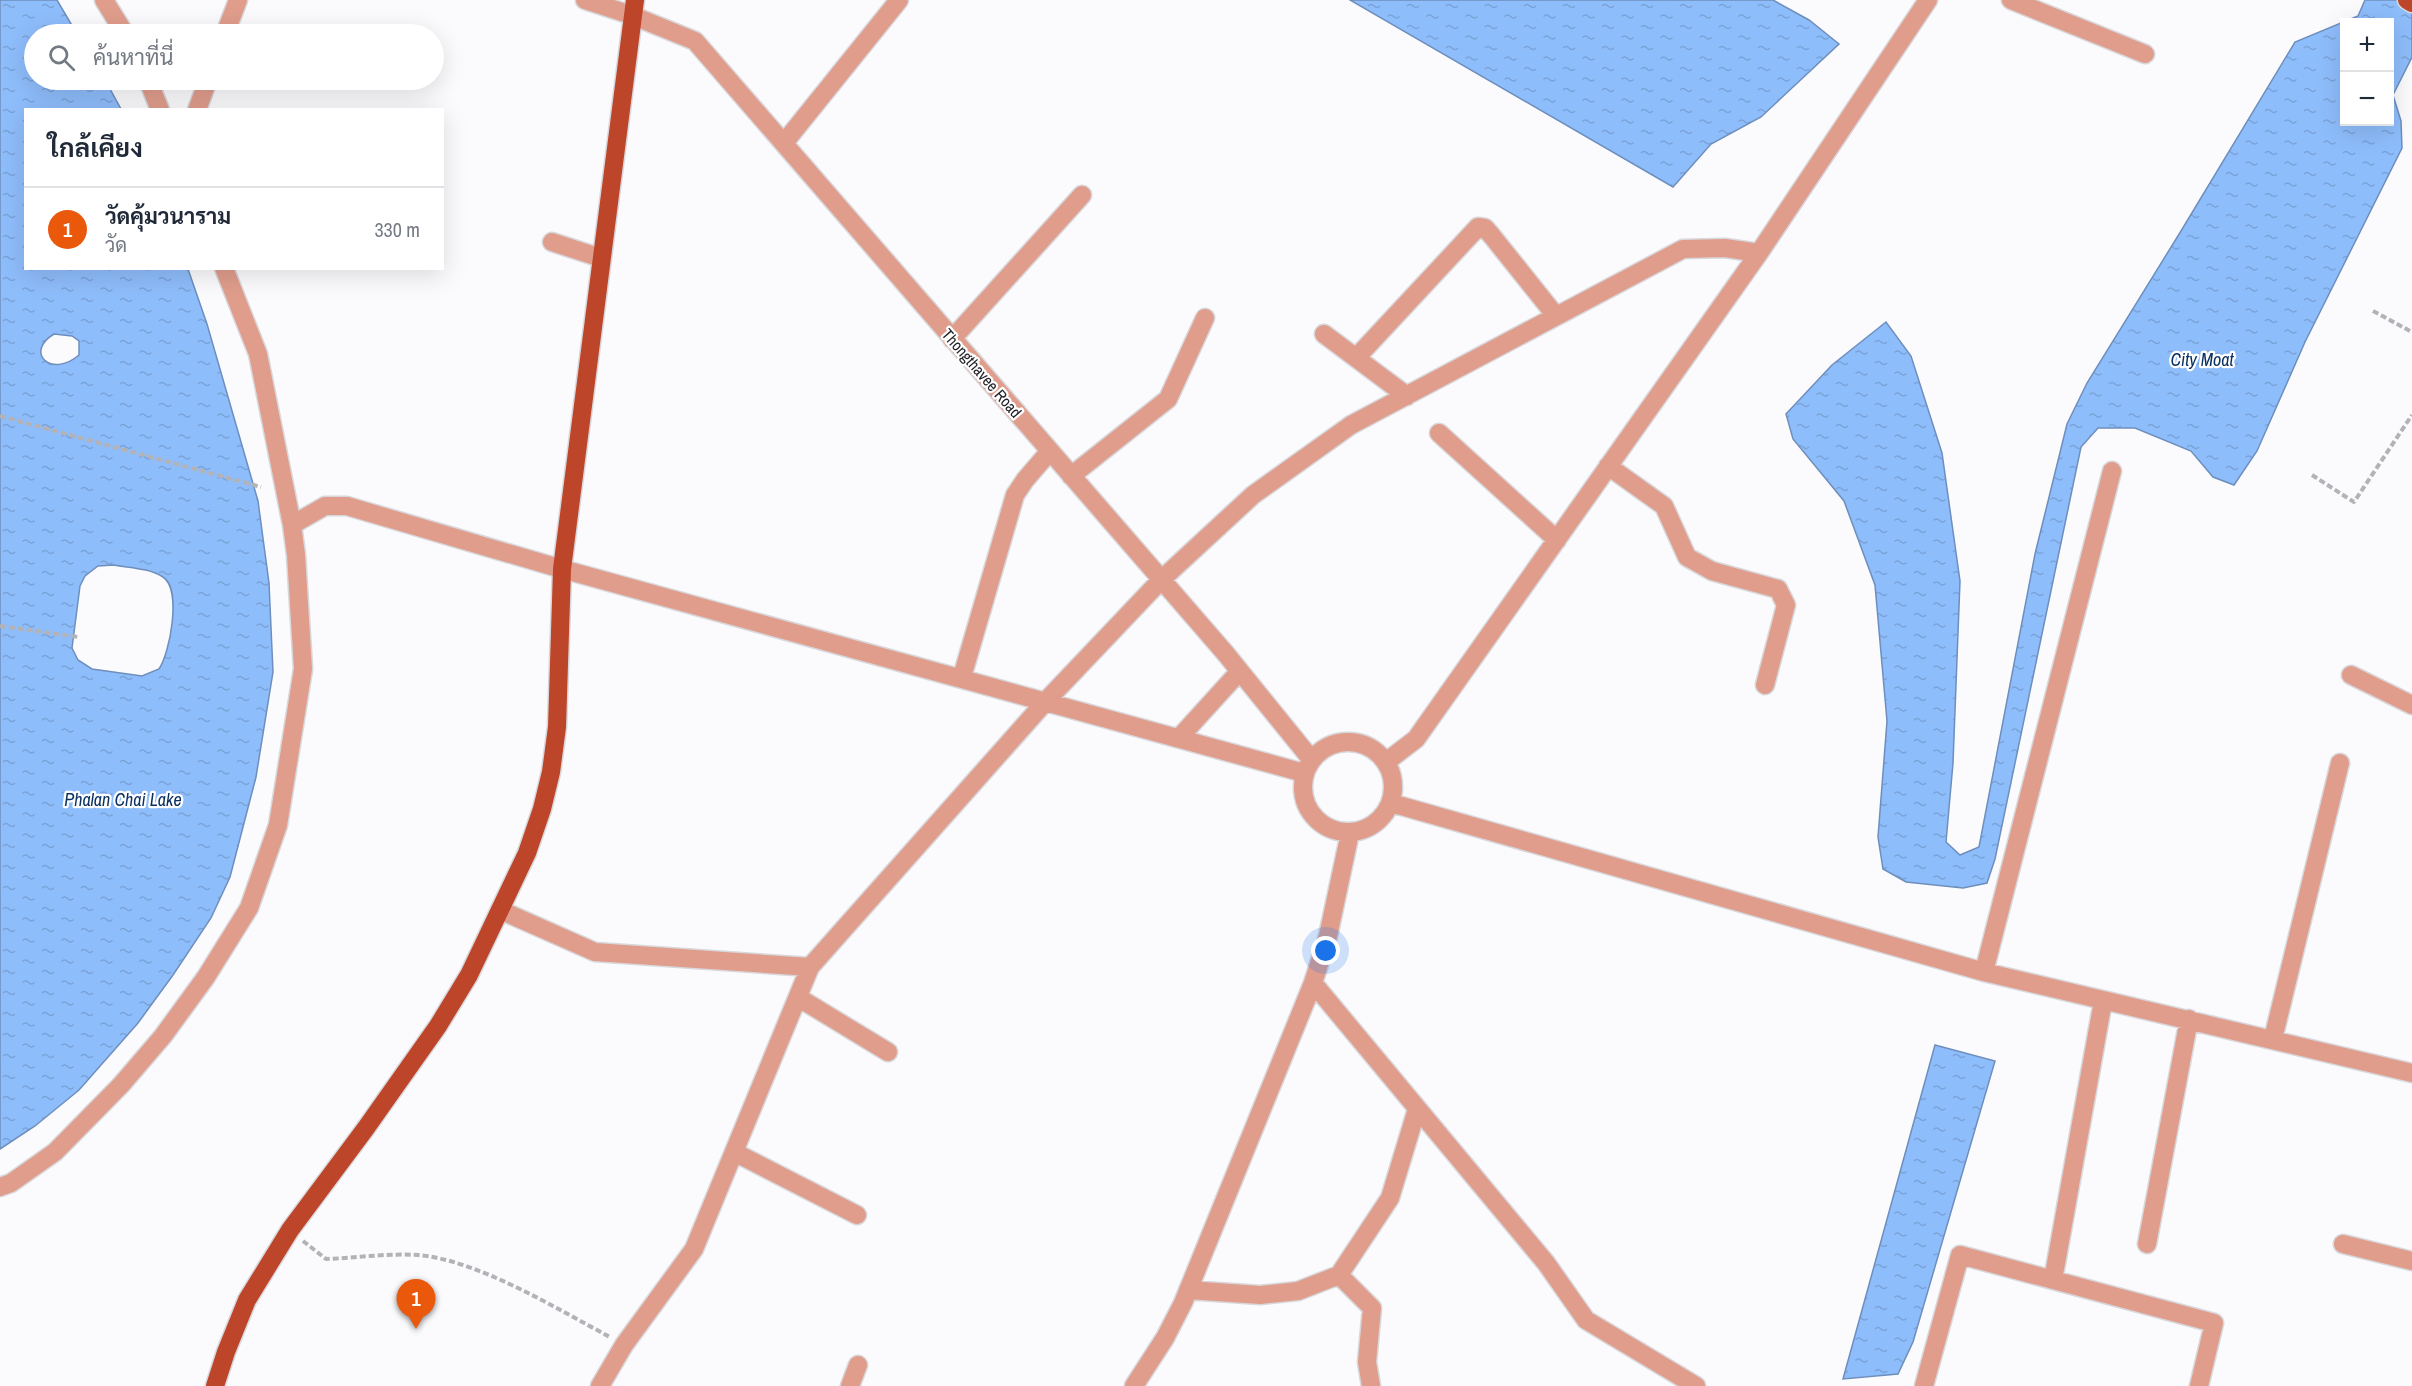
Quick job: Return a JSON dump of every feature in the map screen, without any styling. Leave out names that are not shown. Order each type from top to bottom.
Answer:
[{"type":"main road","points":[[2407,0],[2412,3]]},
{"type":"main road","points":[[215,1386],[247,1300],[290,1230],[438,1026],[469,975],[527,853],[542,809],[551,772],[557,727],[562,569],[633,8]]},
{"type":"street","points":[[104,0],[119,24]]},
{"type":"street","points":[[229,24],[237,0]]},
{"type":"street","name":"Thongthavee Road","points":[[585,0],[633,8],[695,41],[1161,579],[1239,672],[1307,766]]},
{"type":"street","points":[[784,143],[899,0]]},
{"type":"street","points":[[1386,762],[1416,739],[1759,253],[1928,0]]},
{"type":"street","points":[[2011,0],[2145,54]]},
{"type":"street","points":[[152,90],[159,108]]},
{"type":"street","points":[[202,108],[206,90]]},
{"type":"street","points":[[952,339],[1082,195]]},
{"type":"street","points":[[1356,358],[1478,226],[1485,228],[1492,236],[1556,316]]},
{"type":"street","points":[[552,242],[601,258]]},
{"type":"street","points":[[600,1386],[624,1345],[694,1249],[810,967],[1046,701],[1161,579],[1253,495],[1351,425],[1683,249],[1725,248],[1759,253]]},
{"type":"street","points":[[0,1187],[11,1183],[55,1152],[121,1085],[163,1036],[206,977],[249,908],[278,825],[303,669],[292,525],[258,354],[225,270]]},
{"type":"street","points":[[1071,476],[1168,399],[1205,318]]},
{"type":"street","points":[[1324,334],[1407,396]]},
{"type":"street","points":[[1439,433],[1557,540]]},
{"type":"street","points":[[962,677],[1015,495],[1050,451]]},
{"type":"street","points":[[1608,466],[1664,506],[1687,557],[1713,571],[1778,589],[1786,605],[1765,685]]},
{"type":"street","points":[[1984,972],[2112,471]]},
{"type":"street","points":[[292,525],[325,506],[347,506],[562,569],[1179,738],[1307,766]]},
{"type":"street","points":[[1179,738],[1239,672]]},
{"type":"street","points":[[2351,675],[2412,705]]},
{"type":"street","points":[[1351,742],[1375,750],[1386,762],[1392,777],[1394,788],[1391,803],[1383,817],[1370,827],[1350,833],[1328,829],[1315,819],[1304,801],[1301,785],[1307,766],[1321,750],[1335,743],[1351,742]]},
{"type":"street","points":[[2273,1039],[2340,762]]},
{"type":"street","points":[[1391,803],[1984,972],[2412,1073]]},
{"type":"street","points":[[1134,1386],[1165,1338],[1188,1290],[1312,983],[1329,936],[1350,833]]},
{"type":"street","points":[[500,910],[595,952],[810,967]]},
{"type":"street","points":[[1312,983],[1546,1263],[1586,1320],[1696,1386]]},
{"type":"street","points":[[799,998],[888,1052]]},
{"type":"street","points":[[2053,1280],[2103,1001]]},
{"type":"street","points":[[2147,1244],[2188,1019]]},
{"type":"street","points":[[1188,1290],[1270,1294],[1298,1291],[1339,1275],[1390,1198],[1417,1109]]},
{"type":"street","points":[[734,1152],[857,1215]]},
{"type":"street","points":[[2343,1244],[2412,1261]]},
{"type":"street","points":[[1924,1386],[1960,1255],[2214,1323],[2199,1386]]},
{"type":"street","points":[[1339,1275],[1372,1308],[1367,1362],[1371,1386]]},
{"type":"street","points":[[850,1386],[858,1365]]},
{"type":"path","points":[[2373,311],[2412,332]]},
{"type":"path","points":[[2312,475],[2354,502],[2412,415]]},
{"type":"path","points":[[0,416],[261,487]]},
{"type":"path","points":[[0,626],[78,637]]},
{"type":"path","points":[[290,1230],[326,1259],[417,1255],[454,1261],[531,1295],[624,1345]]},
{"type":"water","name":"Phalan Chai Lake","points":[[0,0],[57,0],[71,24],[24,24],[24,90],[111,90],[120,108],[24,108],[24,270],[188,270],[207,324],[258,501],[269,583],[273,672],[256,777],[230,877],[211,918],[138,1023],[79,1090],[35,1126],[0,1149]],"holes":[[[54,334],[72,336],[79,341],[79,355],[69,362],[51,364],[41,355],[41,348],[45,341]],[[114,565],[146,570],[163,577],[169,584],[172,594],[170,636],[159,669],[142,676],[92,669],[78,660],[72,648],[80,586],[85,576],[98,566]]]},
{"type":"water","points":[[1350,0],[1773,0],[1809,20],[1839,44],[1761,117],[1711,144],[1673,187]]},
{"type":"water","name":"City Moat","points":[[2365,0],[2412,0],[2412,57],[2394,93],[2394,18],[2353,18],[2358,16]]},
{"type":"water","name":"City Moat","points":[[2340,23],[2340,126],[2394,126],[2394,98],[2401,121],[2402,148],[2305,342],[2257,451],[2234,485],[2213,477],[2191,451],[2135,428],[2098,428],[2081,447],[1995,859],[1987,883],[1963,888],[1906,882],[1883,869],[1878,837],[1887,721],[1875,585],[1844,501],[1793,439],[1786,414],[1832,365],[1886,322],[1911,356],[1942,453],[1960,581],[1953,763],[1946,842],[1960,855],[1979,847],[2035,554],[2067,424],[2087,383],[2295,42]]},
{"type":"water","points":[[1935,1045],[1995,1061],[1913,1342],[1898,1374],[1843,1379]]},
{"type":"place","name":"วัดคุ้มวนาราม","points":[[416,1329]]}]
